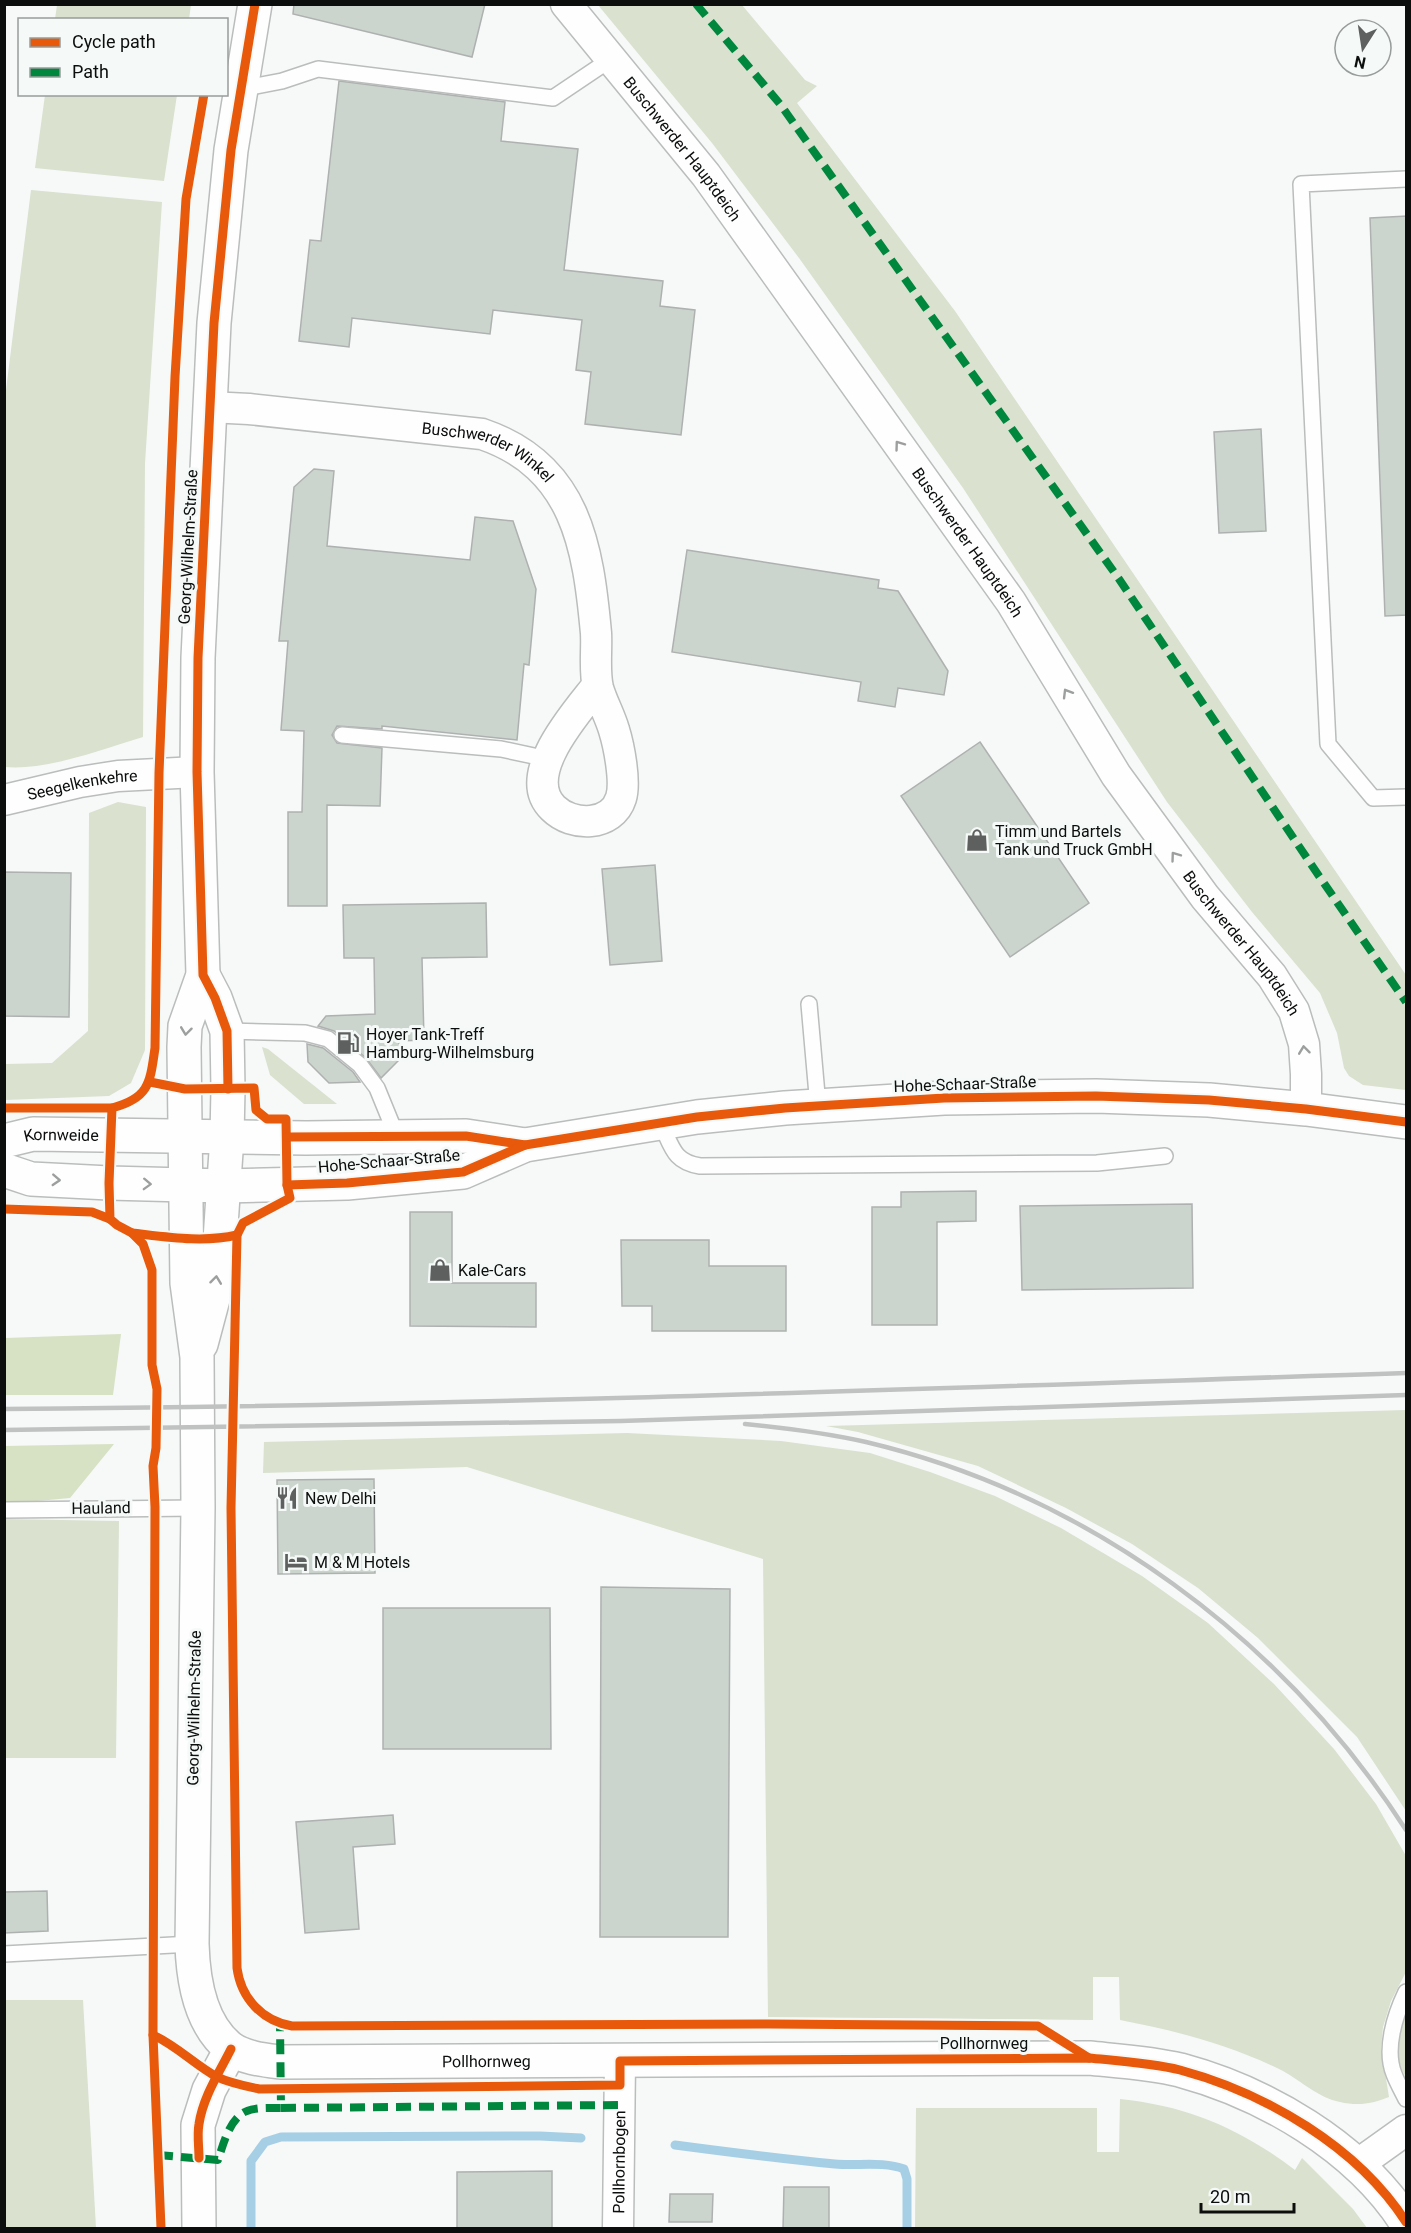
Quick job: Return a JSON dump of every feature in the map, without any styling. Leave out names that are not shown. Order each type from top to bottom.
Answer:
[{"type":"main road","name":"Georg-Wilhelm-Straße","points":[[241,2053],[211,2024],[197,1992],[193,1971],[198,1508],[197,1357],[187,1283],[185,1026],[203,975],[197,772],[198,658],[214,323],[231,150],[255,4]]},
{"type":"main road","name":"Georg-Wilhelm-Straße","points":[[197,1357],[217,1284],[227,1137],[227,1031],[215,998],[203,975]]},
{"type":"main road","name":"Hohe-Schaar-Straße","points":[[224,1185],[347,1183],[464,1172],[525,1145],[717,1115],[944,1098],[1096,1096],[1209,1100],[1407,1122]]},
{"type":"main road","name":"Kornweide","points":[[4,1141],[33,1134],[227,1137]]},
{"type":"main road","name":"Hohe-Schaar-Straße","points":[[227,1137],[466,1136],[525,1145]]},
{"type":"main road","points":[[4,1170],[31,1179],[224,1185]]},
{"type":"main road","points":[[199,2229],[198,2125],[209,2090],[241,2053]]},
{"type":"main road","name":"Pollhornweg","points":[[241,2053],[280,2062],[1089,2058],[1128,2061],[1178,2070],[1247,2093],[1271,2106],[1315,2133],[1358,2165],[1389,2197],[1407,2222]]},
{"type":"street","name":"Buschwerder Hauptdeich","points":[[566,4],[706,175],[1011,602],[1116,775],[1205,897],[1272,976],[1294,1011],[1304,1044],[1306,1109]]},
{"type":"street","name":"Buschwerder Winkel","points":[[209,407],[249,409],[482,434],[500,440],[533,461],[559,488],[568,503],[582,547],[594,620],[597,686],[614,730],[620,759],[623,784],[621,798],[616,806],[606,817],[594,821],[581,821],[559,814],[551,807],[544,793],[543,778],[548,759],[562,731],[597,686]]},
{"type":"street","name":"Seegelkenkehre","points":[[4,800],[80,782],[118,776],[197,772]]},
{"type":"street","name":"Pollhornbogen","points":[[618,2229],[620,2061]]},
{"type":"street","points":[[1358,2165],[1407,2130]]},
{"type":"lane","points":[[240,89],[282,81],[318,69],[553,98],[611,59]]},
{"type":"lane","points":[[1407,179],[1302,184],[1328,744],[1373,798],[1407,796]]},
{"type":"lane","points":[[342,735],[501,749],[548,759]]},
{"type":"lane","points":[[809,1004],[818,1106]]},
{"type":"lane","points":[[227,1031],[305,1033],[328,1039],[360,1065],[377,1088],[397,1138]]},
{"type":"lane","points":[[661,1124],[676,1155],[686,1164],[700,1166],[1097,1163],[1165,1156]]},
{"type":"lane","name":"Hauland","points":[[4,1510],[198,1508]]},
{"type":"lane","points":[[4,1954],[192,1944]]},
{"type":"lane","points":[[1407,1992],[1399,2010],[1390,2046],[1393,2072],[1407,2099]]},
{"type":"green space","points":[[57,4],[191,5],[189,18],[55,18]]},
{"type":"green space","points":[[598,5],[742,5],[805,80],[817,86],[797,103],[955,311],[1406,975],[1406,1090],[1363,1085],[1349,1076],[1344,1068],[1337,1033],[1320,993],[1252,912],[1167,802],[963,488],[799,258],[712,143]]},
{"type":"green space","points":[[45,96],[177,96],[164,181],[35,168]]},
{"type":"green space","points":[[31,190],[162,202],[145,463],[143,737],[93,753],[38,766],[5,767],[4,406]]},
{"type":"green space","points":[[118,802],[146,807],[145,1050],[131,1083],[109,1096],[5,1100],[5,1064],[52,1063],[88,1031],[89,813]]},
{"type":"green space","points":[[262,1047],[268,1049],[337,1104],[304,1104],[270,1075]]},
{"type":"green space","points":[[121,1334],[113,1395],[5,1395],[5,1338]]},
{"type":"green space","points":[[1406,1410],[1406,1811],[1357,1737],[1258,1638],[1198,1588],[1132,1544],[1066,1508],[978,1466],[858,1432],[826,1426]]},
{"type":"green space","points":[[627,1433],[781,1441],[870,1453],[930,1472],[995,1496],[1061,1528],[1142,1576],[1208,1623],[1274,1684],[1334,1749],[1376,1804],[1406,1856],[1406,1972],[1391,2001],[1383,2027],[1381,2048],[1389,2097],[1359,2104],[1332,2100],[1283,2071],[1224,2046],[1120,2020],[1119,1977],[1093,1977],[1093,2020],[768,2017],[763,1559],[467,1467],[263,1473],[264,1442]]},
{"type":"green space","points":[[114,1444],[70,1498],[5,1504],[4,1446]]},
{"type":"green space","points":[[5,1519],[119,1521],[116,1758],[5,1758]]},
{"type":"green space","points":[[5,2000],[83,2000],[96,2228],[5,2228]]},
{"type":"green space","points":[[1406,2008],[1406,2077],[1399,2061],[1398,2043],[1400,2025]]},
{"type":"green space","points":[[1120,2099],[1168,2107],[1213,2122],[1234,2131],[1275,2155],[1295,2170],[1302,2158],[1353,2209],[1367,2228],[915,2228],[916,2108],[1097,2108],[1097,2152],[1119,2152]]},
{"type":"building","points":[[294,4],[485,4],[472,57],[293,14]]},
{"type":"building","points":[[339,81],[505,102],[501,141],[578,149],[564,270],[663,281],[660,306],[695,310],[681,435],[585,424],[591,372],[576,370],[582,320],[493,310],[490,334],[352,318],[349,347],[299,341],[310,240],[321,241]]},
{"type":"building","points":[[1407,216],[1407,615],[1385,616],[1370,218]]},
{"type":"building","points":[[1261,429],[1266,531],[1219,533],[1214,432]]},
{"type":"building","points":[[314,469],[334,471],[327,546],[470,560],[475,517],[513,521],[536,589],[529,665],[524,664],[517,740],[382,726],[382,729],[337,726],[332,735],[337,743],[382,748],[380,806],[327,805],[327,906],[288,906],[288,812],[302,812],[304,731],[281,730],[288,641],[279,641],[294,487]]},
{"type":"building","points":[[687,550],[879,580],[878,588],[898,591],[948,671],[944,695],[898,688],[895,707],[858,701],[861,682],[672,652]]},
{"type":"building","points":[[980,742],[1089,903],[1010,957],[901,796]]},
{"type":"building","points":[[655,865],[662,961],[610,965],[602,869]]},
{"type":"building","points":[[4,872],[71,873],[69,1017],[4,1016]]},
{"type":"building","points":[[486,903],[487,957],[422,958],[424,1040],[399,1041],[399,1060],[381,1078],[366,1058],[334,1031],[318,1026],[326,1016],[375,1014],[374,958],[344,958],[343,905]]},
{"type":"building","points":[[307,1044],[323,1048],[353,1072],[360,1082],[329,1083],[308,1062]]},
{"type":"building","points":[[976,1191],[976,1221],[937,1222],[937,1325],[872,1325],[872,1207],[901,1207],[901,1192]]},
{"type":"building","points":[[1192,1204],[1193,1288],[1022,1290],[1020,1206]]},
{"type":"building","points":[[410,1212],[452,1212],[452,1283],[536,1283],[536,1327],[410,1326]]},
{"type":"building","points":[[621,1240],[709,1240],[709,1266],[786,1266],[786,1331],[652,1331],[652,1306],[622,1306]]},
{"type":"building","points":[[374,1479],[375,1573],[278,1574],[277,1480]]},
{"type":"building","points":[[601,1587],[730,1589],[728,1937],[600,1937]]},
{"type":"building","points":[[383,1608],[550,1608],[551,1749],[383,1749]]},
{"type":"building","points":[[393,1815],[395,1844],[353,1847],[359,1929],[305,1933],[296,1822]]},
{"type":"building","points":[[47,1891],[48,1931],[4,1933],[4,1892]]},
{"type":"building","points":[[552,2171],[552,2229],[457,2229],[457,2172]]},
{"type":"building","points":[[784,2187],[829,2187],[829,2229],[783,2229]]},
{"type":"building","points":[[670,2194],[713,2194],[712,2222],[669,2222]]},
{"type":"waterway","points":[[251,2228],[251,2161],[265,2142],[281,2137],[540,2136],[581,2138]]},
{"type":"waterway","points":[[675,2145],[815,2162],[879,2164],[904,2169],[907,2179],[907,2228]]},
{"type":"railway","points":[[4,1409],[530,1400],[1406,1373]]},
{"type":"railway","points":[[4,1430],[621,1421],[1406,1395]]},
{"type":"railway","points":[[745,1424],[806,1431],[866,1442],[948,1466],[1027,1498],[1102,1538],[1174,1584],[1240,1637],[1301,1696],[1357,1761],[1406,1830]]},
{"type":"marked path","points":[[696,4],[780,104],[1119,579],[1406,1002]]},
{"type":"marked path","points":[[158,2155],[218,2160],[228,2132],[241,2114],[255,2109],[281,2108],[280,2024]]},
{"type":"marked path","points":[[281,2108],[620,2105]]},
{"type":"cycle path","points":[[228,1089],[227,1031],[215,998],[203,975],[197,772],[198,658],[214,323],[231,150],[255,4]]},
{"type":"cycle path","points":[[161,2228],[153,2035],[155,1507],[153,1466],[156,1448],[157,1389],[152,1365],[152,1270],[143,1244],[132,1233],[110,1219],[109,1183],[112,1108],[125,1104],[141,1094],[152,1070],[155,1048],[159,773],[175,377],[186,199],[204,96]]},
{"type":"cycle path","points":[[150,1082],[185,1089],[254,1088],[256,1110],[267,1119],[286,1119],[287,1185],[290,1198],[243,1223],[237,1235],[231,1508],[237,1968],[243,1989],[255,2006],[271,2019],[292,2026],[768,2024],[1038,2026],[1089,2058]]},
{"type":"cycle path","points":[[287,1185],[347,1183],[463,1172],[525,1145],[697,1117],[785,1108],[944,1098],[1096,1096],[1209,1100],[1306,1109],[1406,1122]]},
{"type":"cycle path","points":[[4,1108],[112,1108]]},
{"type":"cycle path","points":[[287,1137],[466,1136],[525,1145]]},
{"type":"cycle path","points":[[4,1209],[92,1212],[110,1219]]},
{"type":"cycle path","points":[[132,1233],[198,1239],[237,1235]]},
{"type":"cycle path","points":[[153,2035],[217,2077],[259,2089],[620,2085],[620,2061],[1089,2058],[1135,2062],[1180,2070],[1212,2080],[1276,2108],[1306,2126],[1362,2169],[1386,2195],[1406,2222]]},
{"type":"cycle path","points":[[199,2158],[198,2132],[201,2114],[212,2085],[231,2049]]},
{"type":"place","name":"Timm und Bartels Tank und Truck GmbH","points":[[977,840]]},
{"type":"place","name":"Hoyer Tank-Treff Hamburg-Wilhelmsburg","points":[[348,1043]]},
{"type":"place","name":"Kale-Cars","points":[[440,1270]]},
{"type":"place","name":"New Delhi","points":[[287,1498]]},
{"type":"place","name":"M & M Hotels","points":[[296,1562]]}]
